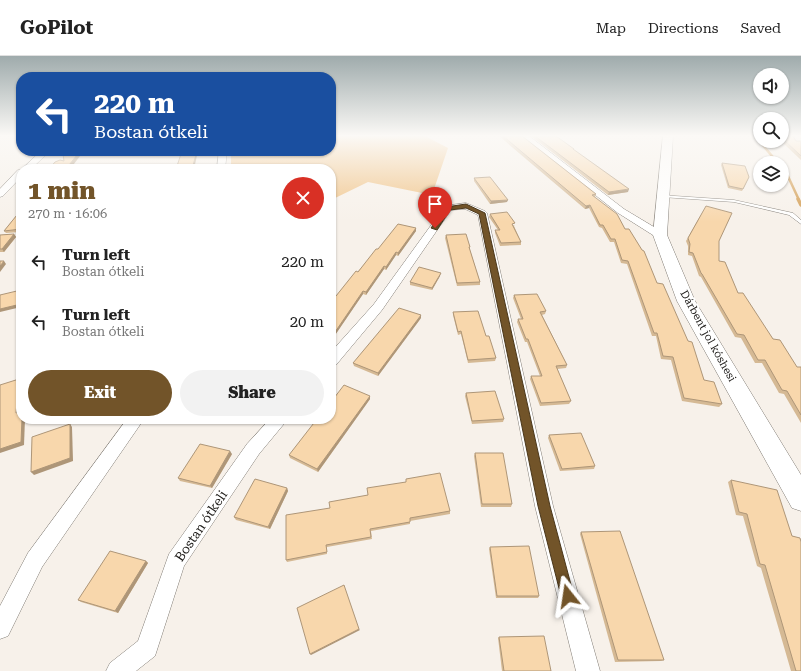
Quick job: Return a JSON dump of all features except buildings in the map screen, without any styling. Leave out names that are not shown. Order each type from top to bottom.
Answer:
[{"type":"main road","name":"Dárbent jol kóshesi","points":[[665,165],[660,234],[686,301],[801,499]]},
{"type":"street","points":[[562,165],[621,211],[660,234]]},
{"type":"street","points":[[0,194],[16,177]]},
{"type":"street","points":[[336,355],[378,307],[448,208],[466,206],[482,213],[544,506],[588,671]]},
{"type":"street","points":[[0,628],[35,560],[132,424]]},
{"type":"street","name":"Bostan ótkeli","points":[[118,671],[147,648],[176,561],[253,449],[276,424]]},
{"type":"lane","points":[[662,196],[734,201],[791,214],[801,223]]},
{"type":"shaded area","points":[[336,165],[442,165],[432,195],[368,182],[336,198]]},
{"type":"waterway","points":[[789,178],[799,200]]},
{"type":"waterway","points":[[798,199],[801,205]]},
{"type":"route","points":[[435,228],[448,208],[466,206],[482,213],[544,506],[568,596]]}]
